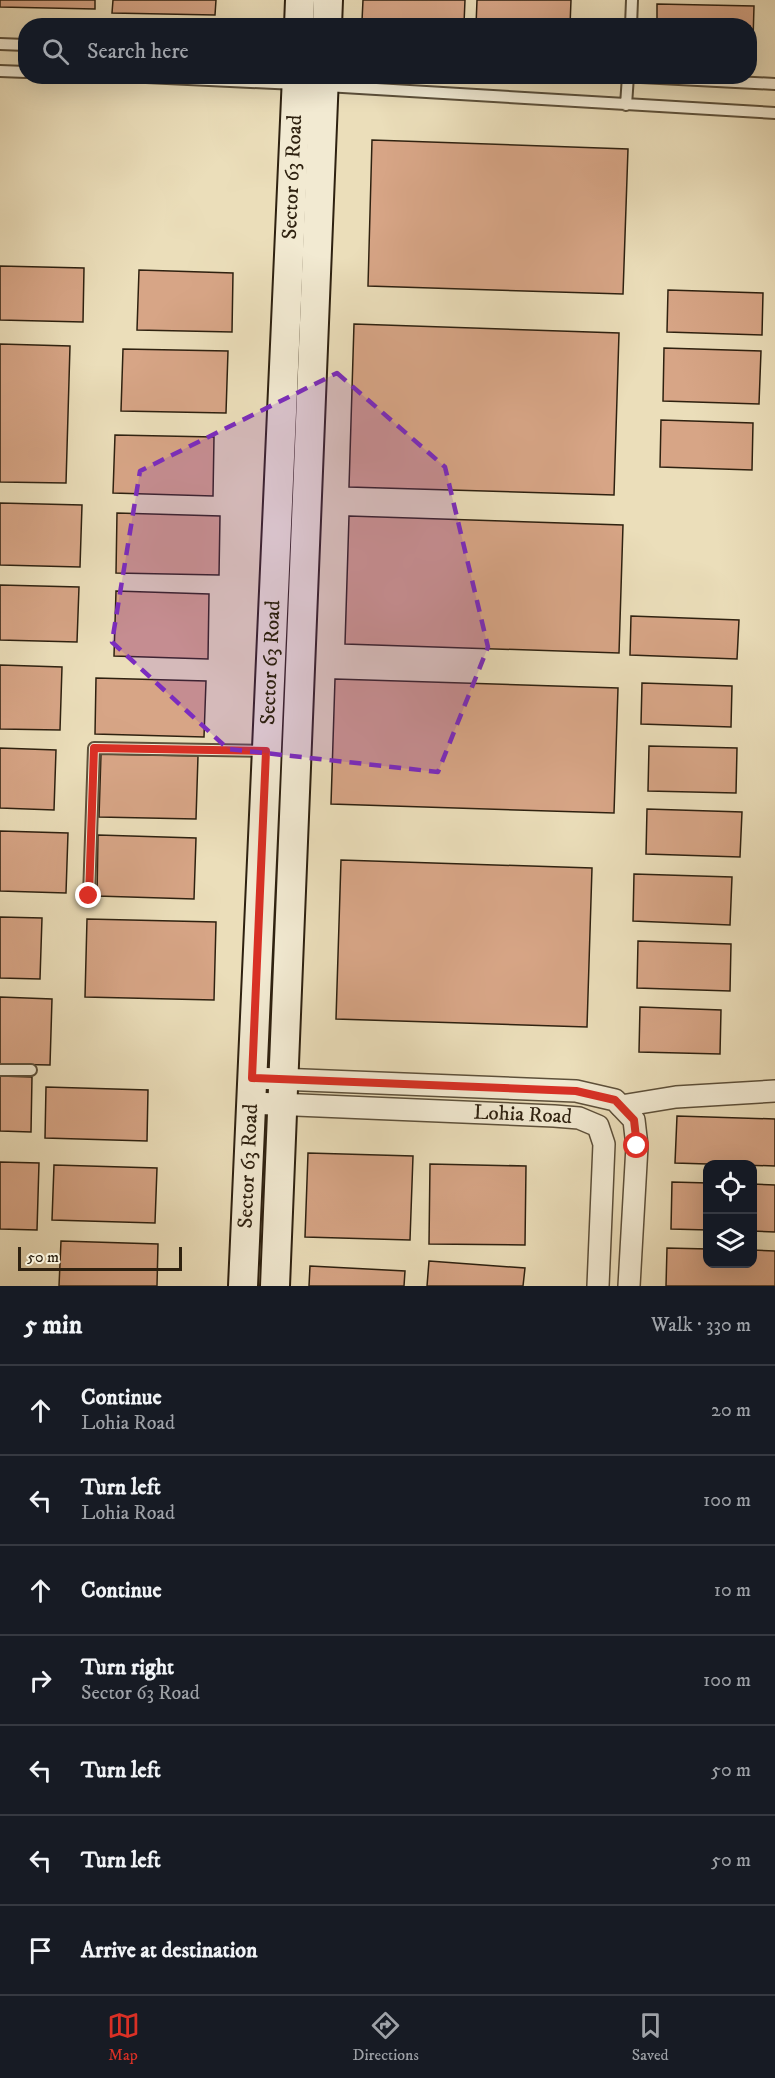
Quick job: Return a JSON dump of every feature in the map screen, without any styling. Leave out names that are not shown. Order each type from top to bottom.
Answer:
[{"type":"street","points":[[299,18],[300,0]]},
{"type":"street","points":[[327,18],[328,0]]},
{"type":"street","name":"Sector 63 Road","points":[[243,1286],[266,751],[310,84]]},
{"type":"street","name":"Sector 63 Road","points":[[275,1286],[283,1091],[310,84]]},
{"type":"street","points":[[251,1091],[283,1091]]},
{"type":"street","name":"Lohia Road","points":[[283,1091],[576,1091],[615,1100],[621,1106]]},
{"type":"street","name":"Lohia Road","points":[[283,1091],[579,1118],[598,1126],[604,1144],[598,1286]]},
{"type":"street","points":[[621,1106],[676,1097],[775,1092]]},
{"type":"street","points":[[621,1106],[634,1120],[637,1146],[629,1286]]},
{"type":"lane","points":[[631,18],[632,0]]},
{"type":"lane","points":[[0,44],[18,45]]},
{"type":"lane","points":[[0,71],[18,72]]},
{"type":"lane","points":[[757,83],[775,84]]},
{"type":"lane","points":[[338,84],[627,105],[775,113]]},
{"type":"lane","points":[[627,105],[628,84]]},
{"type":"lane","points":[[89,896],[94,748],[266,751]]},
{"type":"lane","points":[[0,1070],[31,1070]]},
{"type":"highlighted area","points":[[337,373],[445,467],[488,647],[438,772],[228,749],[112,642],[140,471]]},
{"type":"building","points":[[0,0],[95,0],[95,9],[0,7]]},
{"type":"building","points":[[113,0],[216,0],[215,15],[112,13]]},
{"type":"building","points":[[363,0],[465,0],[464,18],[362,18]]},
{"type":"building","points":[[477,0],[571,0],[570,18],[476,18]]},
{"type":"building","points":[[657,4],[754,6],[754,18],[657,18]]},
{"type":"building","points":[[372,140],[628,149],[623,294],[368,286]]},
{"type":"building","points":[[0,266],[84,268],[83,322],[0,320]]},
{"type":"building","points":[[139,270],[233,273],[232,332],[137,330]]},
{"type":"building","points":[[668,290],[763,293],[762,335],[667,332]]},
{"type":"building","points":[[354,324],[619,333],[614,495],[349,487]]},
{"type":"building","points":[[0,344],[70,346],[66,483],[0,482]]},
{"type":"building","points":[[664,348],[761,351],[759,404],[663,401]]},
{"type":"building","points":[[123,349],[228,351],[226,413],[121,411]]},
{"type":"building","points":[[661,420],[753,423],[752,470],[660,467]]},
{"type":"building","points":[[115,435],[214,437],[213,496],[113,493]]},
{"type":"building","points":[[0,503],[82,505],[80,567],[0,565]]},
{"type":"building","points":[[117,513],[220,516],[219,575],[116,573]]},
{"type":"building","points":[[349,516],[623,525],[619,653],[345,644]]},
{"type":"building","points":[[0,585],[79,587],[77,642],[0,640]]},
{"type":"building","points":[[116,591],[209,594],[208,659],[114,656]]},
{"type":"building","points":[[631,616],[739,620],[737,659],[630,655]]},
{"type":"building","points":[[0,665],[62,667],[60,730],[0,729]]},
{"type":"building","points":[[96,678],[206,681],[204,737],[95,734]]},
{"type":"building","points":[[335,679],[618,688],[614,813],[331,804]]},
{"type":"building","points":[[642,683],[732,686],[731,727],[641,724]]},
{"type":"building","points":[[649,746],[737,748],[736,793],[648,791]]},
{"type":"building","points":[[0,748],[56,750],[54,810],[0,808]]},
{"type":"building","points":[[101,754],[198,756],[196,819],[99,817]]},
{"type":"building","points":[[647,809],[742,812],[740,857],[646,854]]},
{"type":"building","points":[[0,831],[68,833],[66,893],[0,891]]},
{"type":"building","points":[[98,835],[196,838],[194,899],[97,896]]},
{"type":"building","points":[[341,860],[592,868],[587,1027],[336,1019]]},
{"type":"building","points":[[634,874],[732,877],[730,925],[633,921]]},
{"type":"building","points":[[0,917],[42,918],[40,979],[0,978]]},
{"type":"building","points":[[87,919],[216,922],[214,1000],[85,997]]},
{"type":"building","points":[[638,941],[731,944],[730,991],[637,988]]},
{"type":"building","points":[[0,997],[52,999],[50,1065],[0,1064]]},
{"type":"building","points":[[640,1007],[721,1010],[720,1054],[639,1052]]},
{"type":"building","points":[[0,1076],[32,1077],[31,1132],[0,1131]]},
{"type":"building","points":[[46,1087],[148,1090],[147,1141],[45,1138]]},
{"type":"building","points":[[677,1116],[775,1119],[775,1166],[757,1165],[757,1160],[703,1160],[703,1164],[675,1163]]},
{"type":"building","points":[[308,1153],[413,1156],[410,1240],[305,1237]]},
{"type":"building","points":[[0,1162],[39,1163],[37,1230],[0,1229]]},
{"type":"building","points":[[430,1164],[526,1166],[525,1245],[429,1244]]},
{"type":"building","points":[[54,1165],[157,1168],[155,1223],[52,1220]]},
{"type":"building","points":[[672,1182],[703,1183],[703,1230],[671,1229]]},
{"type":"building","points":[[757,1184],[775,1185],[775,1232],[757,1231]]},
{"type":"building","points":[[61,1241],[158,1244],[157,1286],[59,1286]]},
{"type":"building","points":[[667,1248],[703,1249],[703,1268],[757,1268],[757,1250],[775,1251],[775,1286],[666,1286]]},
{"type":"building","points":[[429,1261],[525,1268],[523,1286],[427,1286]]},
{"type":"building","points":[[310,1266],[405,1271],[404,1286],[309,1286]]},
{"type":"route","points":[[89,896],[94,748],[266,751],[252,1078],[576,1091],[615,1100],[634,1120],[637,1146]]}]
